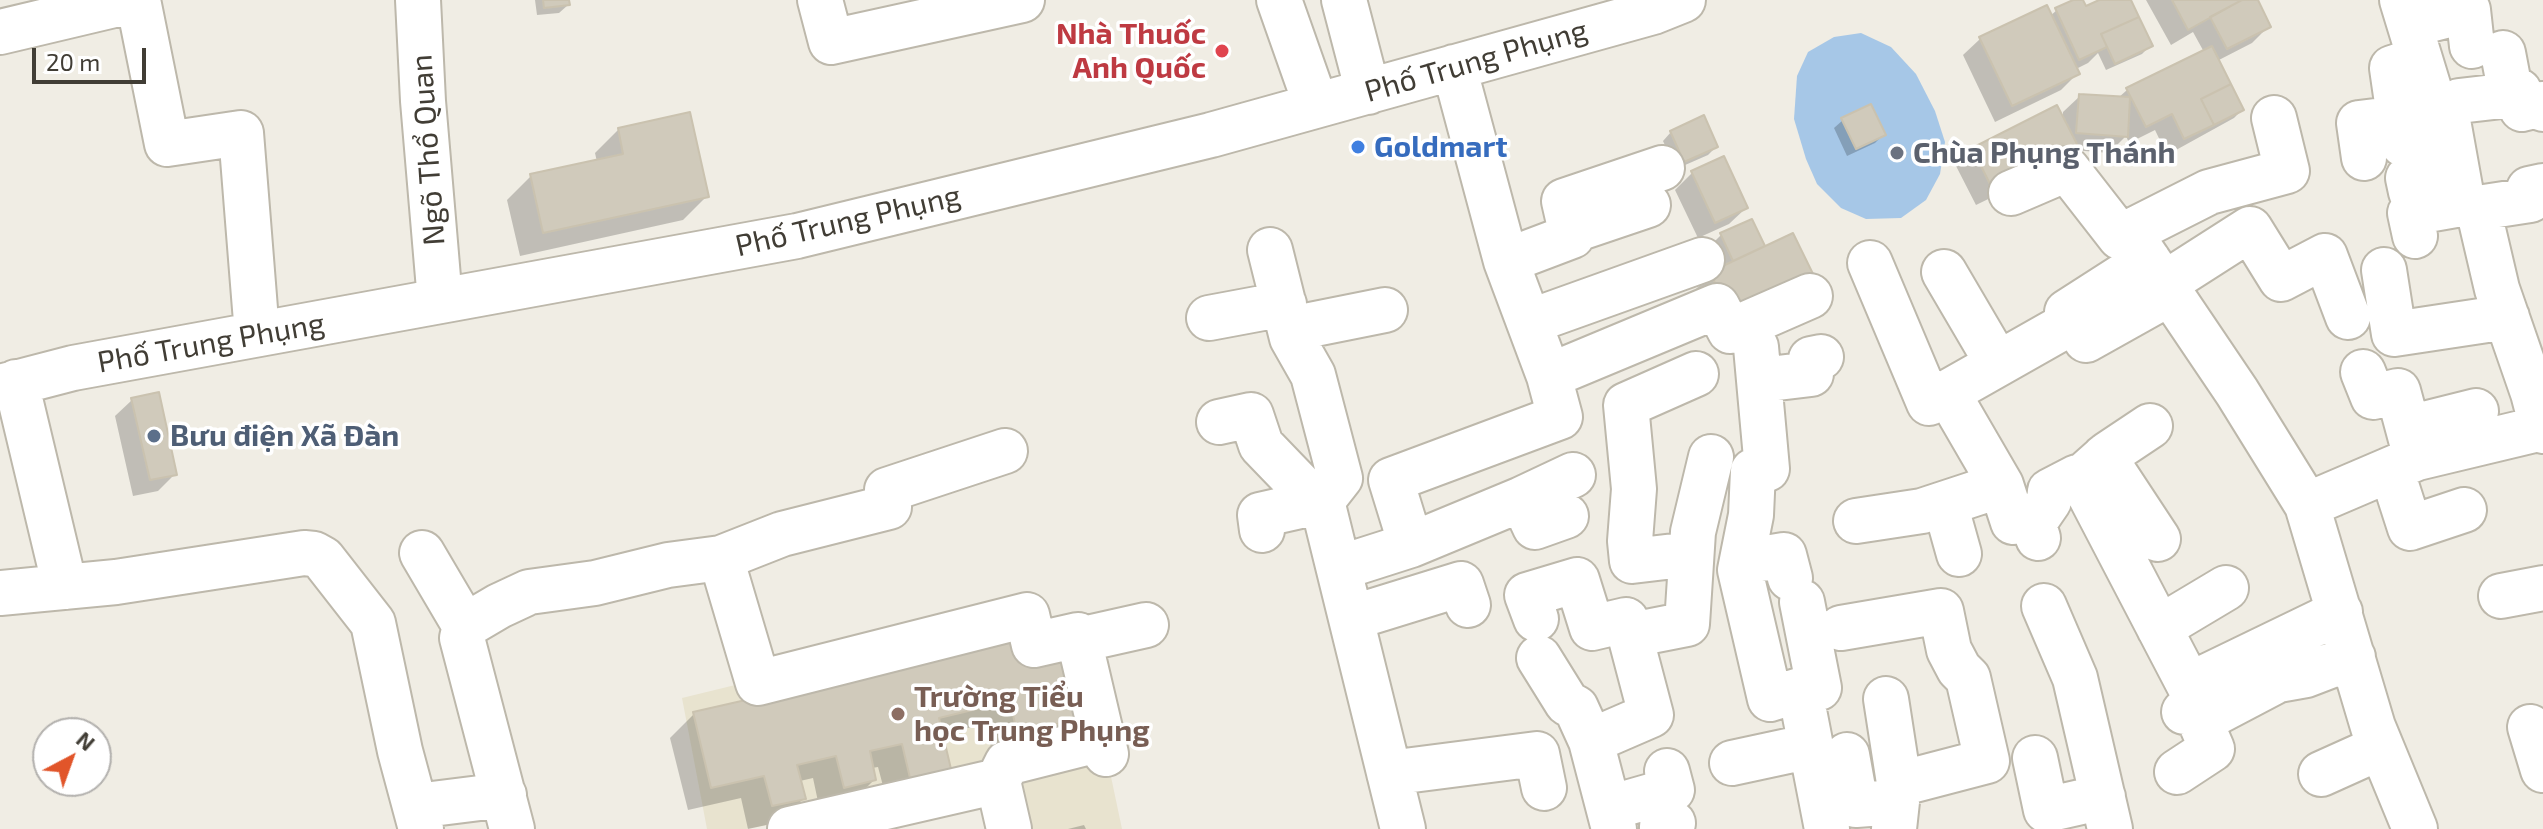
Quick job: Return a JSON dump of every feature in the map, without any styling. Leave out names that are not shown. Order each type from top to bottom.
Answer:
[{"type":"street","points":[[0,32],[137,0],[167,144],[241,133],[257,334]]},
{"type":"street","name":"Ngõ Thổ Quan","points":[[418,0],[440,301]]},
{"type":"street","points":[[820,0],[831,42],[1022,0]]},
{"type":"street","points":[[1279,0],[1316,105]]},
{"type":"street","points":[[1344,0],[1368,92]]},
{"type":"street","name":"Phố Trung Phụng","points":[[8,384],[73,368],[797,236],[1211,135],[1368,92],[1661,4]]},
{"type":"street","points":[[2411,192],[2408,178],[2419,177],[2417,143],[2403,144],[2392,68],[2411,28],[2468,10],[2507,75],[2511,95],[2459,101],[2447,115]]},
{"type":"street","points":[[2405,452],[2541,419],[2470,206],[2447,115],[2434,105],[2411,28]]},
{"type":"street","points":[[1411,545],[1391,480],[1560,417],[1549,376],[1506,261],[1454,67]]},
{"type":"street","points":[[2086,340],[2152,267],[2209,192],[2287,171],[2274,118]]},
{"type":"street","points":[[2364,158],[2359,123],[2400,118]]},
{"type":"street","points":[[2011,193],[2067,169],[2120,237],[2152,267],[2237,392],[2307,505],[2381,747],[2415,829]]},
{"type":"street","points":[[2415,236],[2410,213],[2530,200],[2529,189],[2543,186]]},
{"type":"street","points":[[1506,261],[1572,236],[1564,201],[1655,187]]},
{"type":"street","points":[[1870,263],[1929,403],[2072,322],[2067,312],[2152,267],[2250,229],[2281,279],[2325,256],[2348,317]]},
{"type":"street","points":[[1262,530],[1260,515],[1318,501],[1340,478],[1313,375],[1287,317],[1270,250]]},
{"type":"street","points":[[1529,322],[1702,260]]},
{"type":"street","points":[[2384,270],[2394,334],[2507,317]]},
{"type":"street","points":[[1944,272],[1998,364]]},
{"type":"street","points":[[1549,376],[1717,306],[1730,331],[1810,296]]},
{"type":"street","points":[[1209,318],[1287,317],[1385,310]]},
{"type":"street","points":[[1821,357],[1811,359],[1811,374],[1758,364],[1767,469],[1753,471],[1751,515],[1741,565],[1770,699],[1839,690]]},
{"type":"street","points":[[2363,372],[2373,397],[2398,391],[2410,528],[2464,510]]},
{"type":"street","points":[[1631,635],[1687,624],[1678,563],[1655,517],[1631,516],[1634,489],[1626,405],[1696,374]]},
{"type":"street","points":[[8,384],[65,587]]},
{"type":"street","points":[[1947,392],[2018,515]]},
{"type":"street","points":[[2307,505],[2476,411]]},
{"type":"street","points":[[1219,422],[1251,415],[1261,445],[1318,501],[1339,568],[1403,829]]},
{"type":"street","points":[[1856,521],[1922,511],[1945,504],[2032,519],[2038,517],[2049,501],[2050,491],[2093,468],[2150,426]]},
{"type":"street","points":[[465,626],[529,592],[595,583],[668,565],[721,558],[782,534],[889,507],[887,490],[1005,451]]},
{"type":"street","points":[[1678,563],[1693,532],[1711,457]]},
{"type":"street","points":[[2093,468],[2137,531],[2180,706],[2212,749],[2177,772]]},
{"type":"street","points":[[1339,568],[1411,545],[1522,499],[1535,527],[1569,496]]},
{"type":"street","points":[[1945,504],[1959,554]]},
{"type":"street","points":[[0,593],[65,587],[304,553],[323,559],[373,623],[400,751],[419,817],[508,812],[462,638],[465,626],[422,553]]},
{"type":"street","points":[[1678,563],[1741,565],[1784,555],[1839,690],[1869,813]]},
{"type":"street","points":[[721,558],[758,683],[1027,615],[1034,645],[1078,635],[1104,747],[1007,763],[998,781],[1009,829]]},
{"type":"street","points":[[1577,580],[1592,628],[1626,620],[1651,715],[1603,788],[1576,708],[1567,703],[1538,639],[1527,595],[1577,580]]},
{"type":"street","points":[[1351,618],[1461,584],[1468,605]]},
{"type":"street","points":[[2159,628],[2226,588]]},
{"type":"street","points":[[2035,758],[2046,810],[2107,813],[2075,678],[2044,606]]},
{"type":"street","points":[[1841,628],[1941,611],[1949,650],[1968,678],[1987,761],[1869,813]]},
{"type":"street","points":[[2180,706],[2340,612]]},
{"type":"street","points":[[1079,640],[1146,625]]},
{"type":"street","points":[[2180,706],[2306,675],[2353,657]]},
{"type":"street","points":[[1839,690],[1829,751],[1869,813]]},
{"type":"street","points":[[2530,727],[2543,770]]},
{"type":"street","points":[[2321,774],[2381,747]]},
{"type":"street","points":[[1732,763],[1829,751]]},
{"type":"street","points":[[1389,773],[1537,754],[1544,792],[1603,788],[1672,790],[1667,771]]},
{"type":"street","points":[[790,829],[998,781]]},
{"type":"shaded area","name":"Trường Tiểu học Trung Phụng","points":[[1018,616],[1102,734],[1122,829],[1025,829],[1015,781],[746,829],[707,829],[682,698]]},
{"type":"water","points":[[1861,33],[1891,47],[1916,74],[1935,111],[1945,142],[1940,174],[1926,200],[1901,218],[1866,219],[1841,208],[1817,184],[1794,119],[1797,76],[1808,52],[1834,37]]},
{"type":"building","points":[[543,0],[569,0],[570,5],[544,8]]},
{"type":"building","points":[[2073,0],[2083,0],[2086,6],[2099,0],[2131,0],[2139,17],[2101,34],[2107,47],[2079,60],[2055,8]]},
{"type":"building","points":[[2172,0],[2242,0],[2188,30]]},
{"type":"building","points":[[2242,0],[2258,0],[2271,27],[2227,49],[2210,17]]},
{"type":"building","points":[[2047,5],[2080,74],[2012,106],[1979,37]]},
{"type":"building","points":[[2139,17],[2153,46],[2115,64],[2101,34]]},
{"type":"building","points":[[2212,46],[2231,84],[2201,99],[2214,125],[2184,139],[2172,114],[2146,127],[2126,88]]},
{"type":"building","points":[[2231,84],[2244,110],[2214,125],[2201,99]]},
{"type":"building","points":[[2079,94],[2130,97],[2128,137],[2076,133]]},
{"type":"building","points":[[1871,104],[1886,135],[1856,149],[1841,118]]},
{"type":"building","points":[[2057,105],[2079,148],[1993,190],[1972,148]]},
{"type":"building","points":[[690,112],[709,197],[543,233],[530,174],[623,154],[618,128]]},
{"type":"building","points":[[1704,115],[1718,147],[1684,162],[1670,131]]},
{"type":"building","points":[[1724,156],[1748,208],[1715,223],[1691,171]]},
{"type":"building","points":[[1752,219],[1765,246],[1733,261],[1720,233]]},
{"type":"building","points":[[1793,233],[1816,280],[1732,320],[1710,272]]},
{"type":"building","name":"Bưu điện Xã Đàn","points":[[159,392],[177,475],[150,480],[131,398]]},
{"type":"building","points":[[1021,626],[1077,665],[1093,716],[1017,733],[1010,701],[939,718],[951,769],[910,778],[902,744],[870,751],[876,780],[844,788],[836,756],[797,765],[806,799],[772,806],[764,776],[711,788],[693,712],[878,670]]},
{"type":"place","name":"Nhà Thuốc Anh Quốc","points":[[1222,51]]},
{"type":"place","name":"Goldmart","points":[[1358,147]]},
{"type":"place","name":"Chùa Phụng Thánh","points":[[1897,153]]},
{"type":"place","name":"Bưu điện Xã Đàn","points":[[154,436]]},
{"type":"place","name":"Trường Tiểu học Trung Phụng","points":[[898,714]]}]
